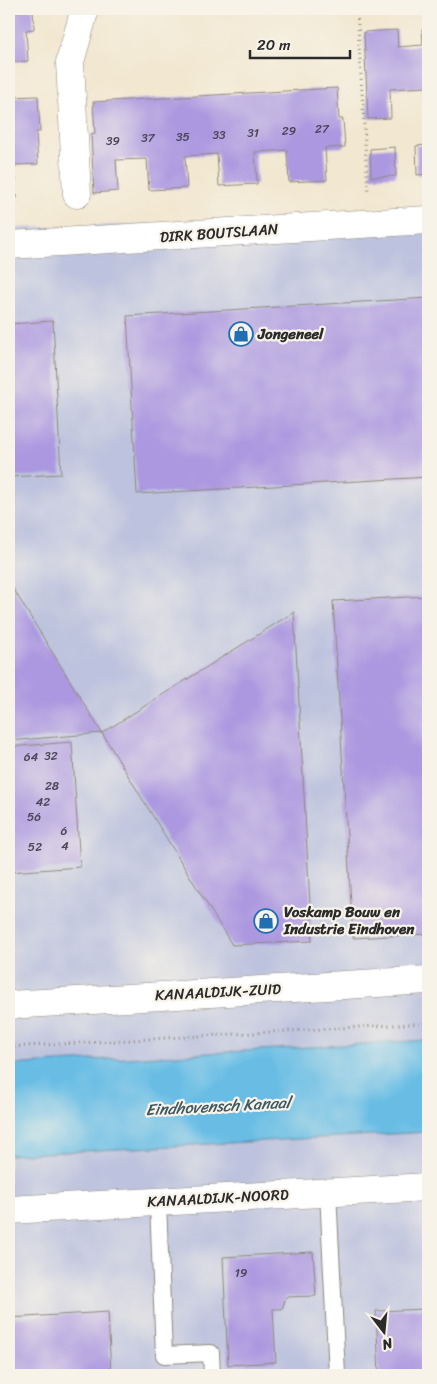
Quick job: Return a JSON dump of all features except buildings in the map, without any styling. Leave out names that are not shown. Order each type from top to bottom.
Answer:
[{"type":"street","points":[[77,194],[70,62],[85,9]]},
{"type":"street","name":"DIRK BOUTSLAAN","points":[[9,245],[428,220]]},
{"type":"street","name":"KANAALDIJK-ZUID","points":[[9,1004],[428,980]]},
{"type":"street","name":"KANAALDIJK-NOORD","points":[[9,1210],[428,1187]]},
{"type":"lane","points":[[328,1192],[337,1375]]},
{"type":"lane","points":[[158,1202],[164,1355],[211,1353],[212,1375]]},
{"type":"path","points":[[357,9],[370,223]]},
{"type":"path","points":[[9,1047],[428,1023]]},
{"type":"shaded area","points":[[428,217],[428,1375],[9,1375],[9,228]]},
{"type":"water","name":"Eindhovensch Kanaal","points":[[428,1040],[428,1132],[9,1155],[9,1065]]},
{"type":"place","name":"Jongeneel","points":[[241,334]]},
{"type":"place","name":"Voskamp Bouw en Industrie Eindhoven","points":[[266,921]]}]
